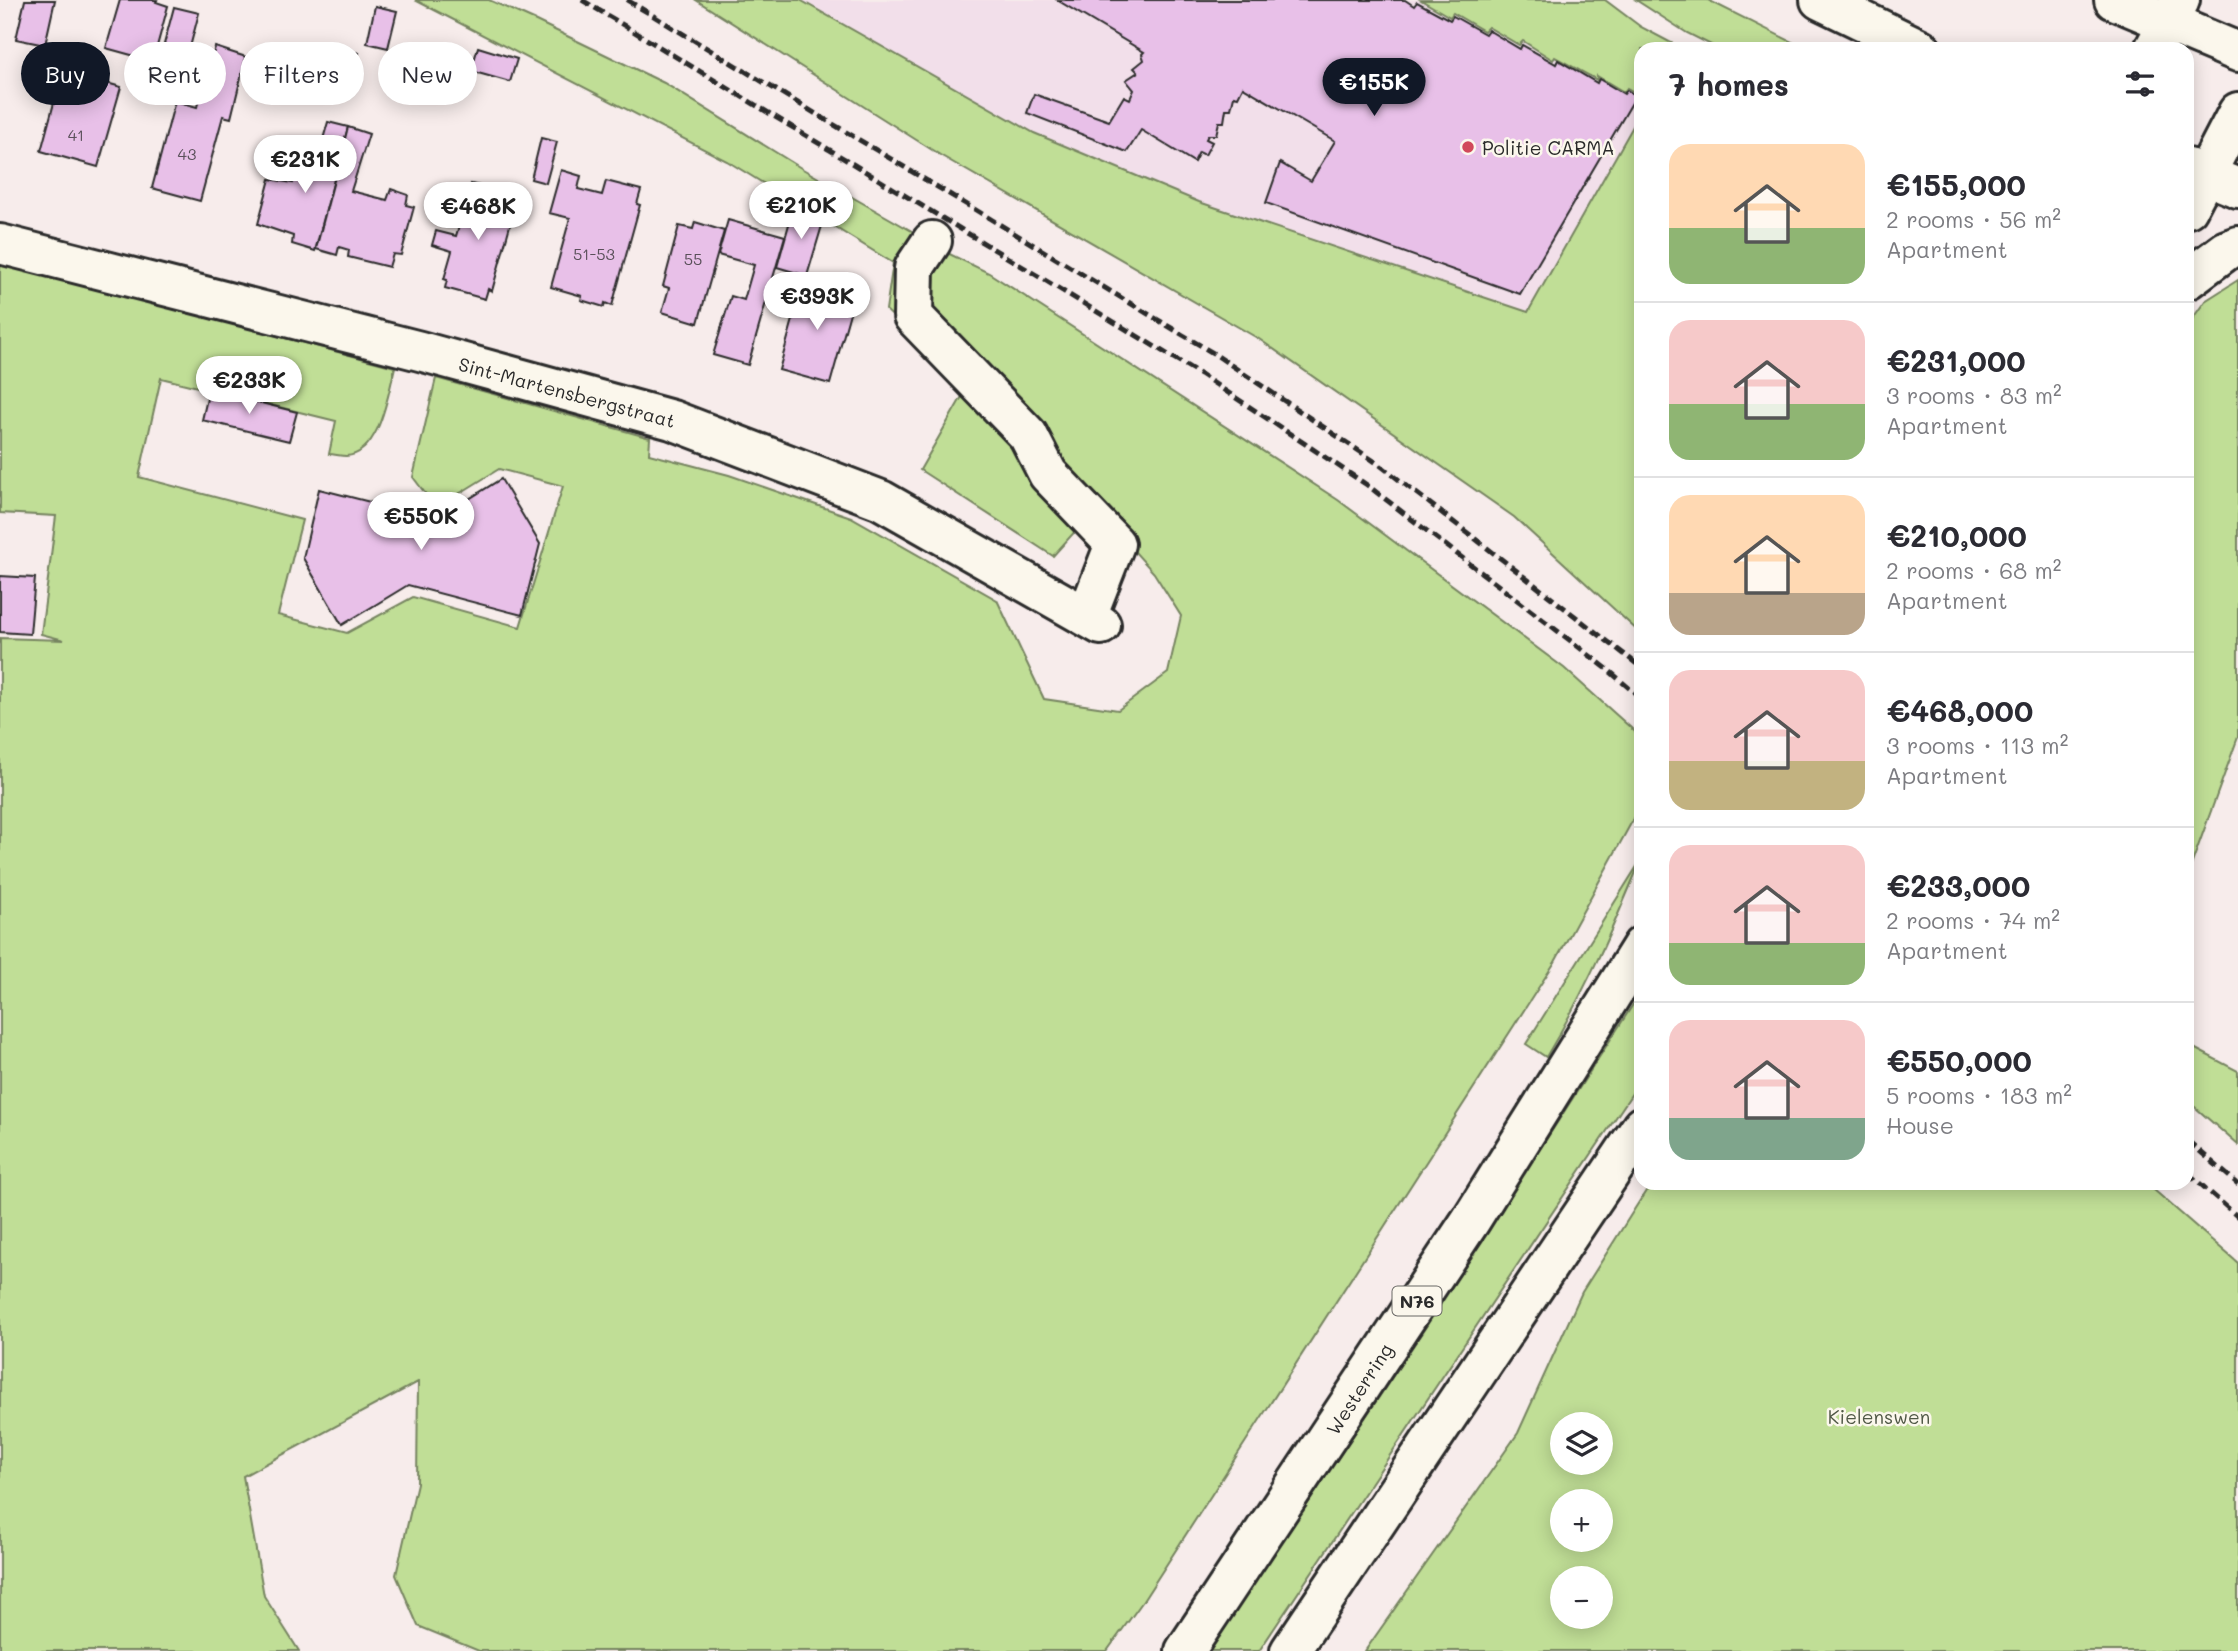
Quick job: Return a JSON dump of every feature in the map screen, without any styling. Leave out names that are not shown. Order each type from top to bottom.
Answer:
[{"type":"main road","points":[[1820,0],[1907,42]]},
{"type":"main road","points":[[2114,0],[2238,52]]},
{"type":"main road","points":[[2204,185],[2238,112]]},
{"type":"main road","name":"Sint-Martensbergstraat","points":[[0,244],[420,351],[672,420],[881,500],[1094,621],[1115,544],[1048,474],[1028,435],[913,316],[914,268],[932,241]]},
{"type":"main road","points":[[2194,275],[2227,250],[2238,246]]},
{"type":"main road","name":"Westerring","points":[[1185,1651],[1471,1220],[1634,959]]},
{"type":"main road","points":[[1290,1651],[1634,1138]]},
{"type":"shaded area","name":"Politie CARMA","points":[[800,0],[1480,0],[1634,76],[1634,124],[1529,312],[1199,202],[1034,133]]},
{"type":"green space","points":[[415,0],[489,0],[536,21],[664,83],[801,168],[924,238],[906,329],[886,310],[893,263],[727,161]]},
{"type":"green space","points":[[696,0],[800,0],[1034,133],[1199,202],[1528,312],[1634,124],[1634,628],[1514,517],[1259,339],[940,155]]},
{"type":"green space","points":[[1421,0],[1605,0],[1641,27],[1670,42],[1634,42],[1634,92],[1627,88],[1624,92],[1555,57],[1553,60],[1523,41],[1519,45],[1488,27],[1484,31],[1453,13],[1450,17]]},
{"type":"green space","points":[[1636,0],[1708,0],[1792,42],[1705,42]]},
{"type":"green space","points":[[937,248],[989,273],[1338,500],[1564,668],[1634,731],[1634,818],[1555,962],[1143,1601],[1107,1651],[479,1651],[418,1626],[396,1575],[417,1483],[418,1382],[243,1476],[264,1596],[299,1651],[0,1651],[0,638],[64,640],[41,634],[56,516],[0,513],[0,263],[395,367],[375,434],[358,453],[346,456],[329,454],[336,421],[161,378],[139,477],[302,520],[278,615],[347,633],[413,597],[520,627],[563,486],[499,469],[436,508],[413,477],[436,378],[650,438],[649,454],[729,475],[851,517],[997,600],[1044,699],[1118,710],[1168,673],[1181,616],[1154,573],[922,312]]},
{"type":"green space","points":[[2238,280],[2238,737],[2194,858],[2194,317],[2205,301]]},
{"type":"green space","points":[[968,386],[1079,527],[1053,556],[920,470]]},
{"type":"green space","points":[[1634,871],[1620,911],[1597,960],[1546,1057],[1526,1044]]},
{"type":"green space","points":[[1634,1003],[1634,1090],[1259,1651],[1209,1651],[1427,1325]]},
{"type":"green space","points":[[2194,1048],[2238,1071],[2238,1145],[2194,1106]]},
{"type":"green space","name":"Kielenswen","points":[[1647,1190],[2154,1190],[2238,1263],[2238,1651],[1365,1651],[1518,1433],[1582,1292]]},
{"type":"building","points":[[25,0],[55,0],[46,42],[16,39]]},
{"type":"building","points":[[120,0],[157,0],[156,2],[168,6],[158,42],[124,42],[124,53],[110,49],[110,42],[108,42]]},
{"type":"building","name":"Politie CARMA","points":[[1057,0],[1405,0],[1414,6],[1417,2],[1450,20],[1453,16],[1485,34],[1488,30],[1520,49],[1522,45],[1556,64],[1558,60],[1597,83],[1599,79],[1624,94],[1627,90],[1634,95],[1634,99],[1520,294],[1266,203],[1280,163],[1311,181],[1335,141],[1243,87],[1238,97],[1234,96],[1231,109],[1226,109],[1224,122],[1219,122],[1216,135],[1208,135],[1206,139],[1212,142],[1205,155],[1199,152],[1194,162],[1141,130],[1127,152],[1027,113],[1034,94],[1109,121],[1124,96],[1130,99],[1134,90],[1126,80],[1138,72],[1134,68],[1144,60],[1144,52]]},
{"type":"building","points":[[375,6],[397,11],[389,42],[378,42],[378,46],[367,43]]},
{"type":"building","points":[[174,7],[199,13],[191,42],[165,42]]},
{"type":"building","points":[[478,47],[517,59],[510,82],[477,73]]},
{"type":"building","points":[[226,51],[240,55],[240,81],[231,118],[223,116],[200,201],[152,188],[174,105],[226,105]]},
{"type":"building","points":[[110,84],[121,87],[98,167],[41,151],[53,105],[110,105]]},
{"type":"building","points":[[328,122],[348,127],[315,251],[292,244],[293,236],[258,224],[270,179],[293,183],[295,174],[312,177]]},
{"type":"building","points":[[348,127],[369,134],[351,191],[387,200],[391,189],[408,195],[406,205],[414,207],[401,255],[393,254],[389,267],[348,257],[349,250],[339,247],[337,255],[316,249]]},
{"type":"building","points":[[541,138],[557,142],[546,183],[531,179]]},
{"type":"building","points":[[561,170],[581,176],[578,189],[602,195],[606,181],[641,190],[637,204],[640,205],[612,306],[605,303],[604,307],[581,300],[582,296],[551,287],[570,218],[549,213]]},
{"type":"building","points":[[471,184],[489,188],[487,193],[498,196],[499,191],[518,196],[492,291],[488,289],[485,299],[445,288],[447,280],[444,279],[452,251],[432,245],[436,231],[456,236]]},
{"type":"building","points":[[795,203],[824,219],[807,276],[777,267]]},
{"type":"building","points":[[728,220],[785,236],[748,365],[713,355],[731,296],[744,300],[754,265],[718,255]]},
{"type":"building","points":[[695,222],[724,231],[698,323],[662,312],[669,288],[663,286],[679,226],[693,229]]},
{"type":"building","points":[[804,280],[855,295],[830,384],[779,370]]},
{"type":"building","points":[[209,390],[297,412],[289,441],[202,420]]},
{"type":"building","points":[[501,479],[540,544],[522,615],[408,585],[342,625],[303,558],[319,489],[437,519]]},
{"type":"building","points":[[0,576],[35,578],[30,634],[0,632]]},
{"type":"railway","points":[[582,0],[1200,374],[1367,485],[1634,692]]},
{"type":"railway","points":[[627,0],[1213,353],[1380,465],[1634,662]]},
{"type":"railway","points":[[2194,1146],[2238,1184]]},
{"type":"railway","points":[[2194,1178],[2238,1217]]},
{"type":"place","name":"Politie CARMA","points":[[1468,147]]}]
